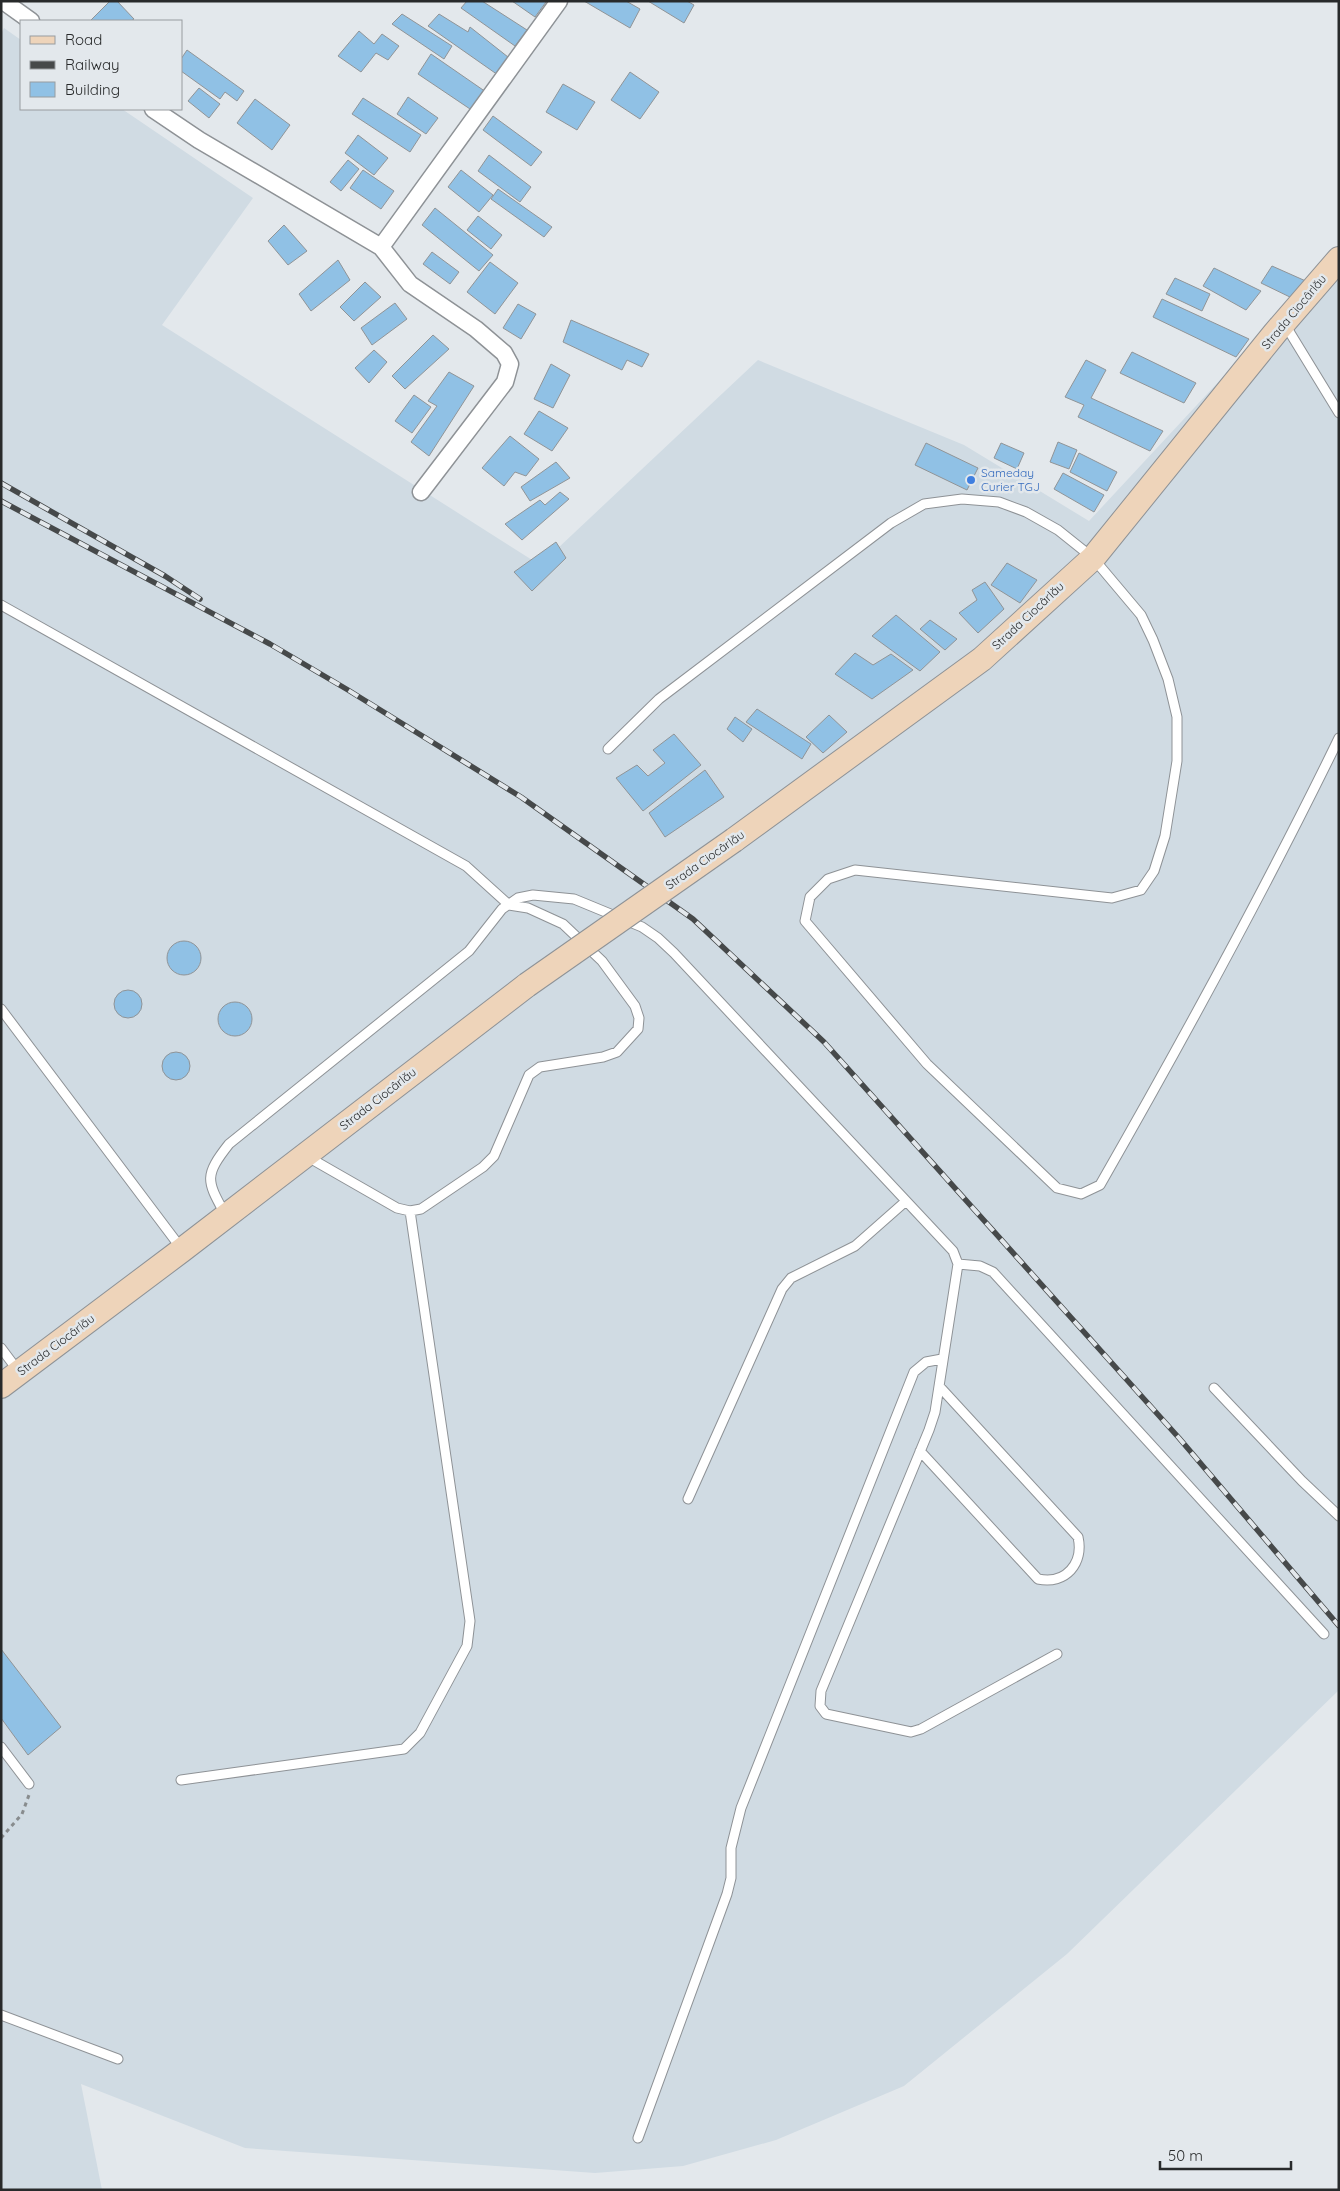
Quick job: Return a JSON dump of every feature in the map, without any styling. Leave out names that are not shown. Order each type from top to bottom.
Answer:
[{"type":"main road","name":"Strada Ciocârlău","points":[[10,1379],[182,1250],[527,985],[734,840],[982,659],[1093,558],[1284,322],[1339,259]]},
{"type":"street","points":[[3,1],[30,20]]},
{"type":"street","points":[[381,247],[559,1]]},
{"type":"street","points":[[154,110],[200,140],[381,247],[410,284],[476,329],[504,353],[510,364],[505,382],[421,492]]},
{"type":"lane","points":[[1284,322],[1339,413]]},
{"type":"lane","points":[[608,748],[659,699],[890,523],[924,504],[962,499],[999,502],[1026,512],[1058,530],[1093,558],[1141,615],[1168,679],[1177,717],[1177,761],[1165,836],[1154,871],[1141,890],[1112,898],[856,870],[828,879],[810,897],[805,920],[927,1064],[1057,1188],[1081,1194],[1100,1185],[1180,1044],[1311,796],[1339,738]]},
{"type":"lane","points":[[1,605],[466,866],[509,905],[528,908],[563,924],[602,961],[635,1006],[639,1018],[638,1029],[617,1052],[603,1057],[540,1067],[529,1075],[494,1156],[483,1167],[421,1209],[410,1211],[397,1208],[305,1155]]},
{"type":"lane","points":[[226,1216],[210,1185],[210,1176],[216,1160],[229,1144],[469,952],[502,909],[518,898],[533,895],[574,899],[642,927],[658,938],[953,1251],[958,1264],[935,1412],[821,1691],[820,1706],[826,1714],[911,1732],[921,1730],[1057,1654]]},
{"type":"lane","points":[[1,1008],[182,1250]]},
{"type":"lane","points":[[688,1500],[782,1289],[791,1278],[855,1246],[906,1201]]},
{"type":"lane","points":[[180,1780],[404,1749],[420,1733],[467,1646],[470,1621],[410,1211]]},
{"type":"lane","points":[[958,1264],[980,1266],[993,1272],[1324,1634]]},
{"type":"lane","points":[[1,1348],[10,1379]]},
{"type":"lane","points":[[638,2138],[727,1894],[731,1878],[731,1848],[748,1789],[914,1372],[926,1362],[942,1359]]},
{"type":"lane","points":[[920,1451],[1038,1579],[1050,1582],[1062,1578],[1077,1561],[1081,1551],[1078,1537],[939,1386]]},
{"type":"lane","points":[[1214,1388],[1302,1481],[1339,1516]]},
{"type":"lane","points":[[1,1747],[29,1784]]},
{"type":"lane","points":[[1,2015],[118,2059]]},
{"type":"path","points":[[1,1838],[22,1814],[27,1803],[29,1784]]},
{"type":"shaded area","points":[[4,28],[20,39],[20,110],[123,110],[253,198],[162,325],[540,565],[758,360],[964,445],[1089,521],[1222,378],[1283,325],[1339,269],[1339,1690],[1067,1954],[904,2086],[776,2140],[683,2166],[595,2173],[245,2148],[81,2084],[102,2190],[1,2190],[1,34]]},
{"type":"building","points":[[110,1],[117,1],[134,19],[132,20],[91,20]]},
{"type":"building","points":[[467,1],[482,1],[527,30],[515,46],[461,8]]},
{"type":"building","points":[[512,1],[545,1],[546,2],[535,17]]},
{"type":"building","points":[[584,1],[626,1],[640,9],[630,28]]},
{"type":"building","points":[[648,1],[687,1],[694,5],[684,23]]},
{"type":"building","points":[[402,14],[452,46],[444,59],[392,24]]},
{"type":"building","points":[[439,14],[468,32],[470,27],[508,57],[498,75],[428,26]]},
{"type":"building","points":[[359,31],[374,44],[382,34],[399,46],[388,60],[376,53],[361,72],[338,56]]},
{"type":"building","points":[[187,50],[244,91],[237,101],[225,92],[220,99],[182,72],[182,58]]},
{"type":"building","points":[[431,54],[486,92],[473,111],[418,74]]},
{"type":"building","points":[[630,72],[659,92],[640,119],[611,100]]},
{"type":"building","points":[[563,84],[595,102],[577,130],[546,112]]},
{"type":"building","points":[[199,88],[220,104],[209,118],[188,101]]},
{"type":"building","points":[[408,97],[438,118],[426,134],[397,114]]},
{"type":"building","points":[[363,98],[421,135],[410,152],[352,114]]},
{"type":"building","points":[[255,99],[290,125],[272,150],[237,123]]},
{"type":"building","points":[[493,116],[542,152],[531,166],[483,130]]},
{"type":"building","points":[[358,135],[388,158],[374,175],[345,153]]},
{"type":"building","points":[[489,155],[531,187],[520,202],[478,171]]},
{"type":"building","points":[[348,160],[359,169],[341,191],[330,182]]},
{"type":"building","points":[[363,170],[394,191],[381,209],[350,188]]},
{"type":"building","points":[[461,170],[493,195],[479,212],[448,187]]},
{"type":"building","points":[[498,189],[552,227],[544,237],[491,199]]},
{"type":"building","points":[[435,208],[493,255],[479,271],[422,225]]},
{"type":"building","points":[[478,216],[502,235],[491,249],[467,230]]},
{"type":"building","points":[[284,225],[307,251],[288,265],[268,241]]},
{"type":"building","points":[[432,252],[459,272],[450,284],[423,264]]},
{"type":"building","points":[[338,260],[350,280],[311,311],[299,294]]},
{"type":"building","points":[[490,262],[518,283],[495,314],[467,292]]},
{"type":"building","points":[[1272,266],[1308,282],[1294,299],[1261,283]]},
{"type":"building","points":[[1214,268],[1261,291],[1246,310],[1203,286]]},
{"type":"building","points":[[1175,278],[1210,294],[1202,311],[1166,294]]},
{"type":"building","points":[[365,282],[381,297],[354,321],[340,307]]},
{"type":"building","points":[[1162,299],[1249,339],[1236,357],[1153,317]]},
{"type":"building","points":[[395,303],[407,319],[372,345],[361,328]]},
{"type":"building","points":[[518,304],[536,314],[521,339],[503,328]]},
{"type":"building","points":[[571,320],[649,354],[642,367],[627,360],[622,370],[563,342]]},
{"type":"building","points":[[433,335],[449,349],[405,389],[392,376]]},
{"type":"building","points":[[374,350],[387,362],[369,383],[355,368]]},
{"type":"building","points":[[1132,352],[1196,383],[1184,403],[1120,373]]},
{"type":"building","points":[[1086,360],[1106,370],[1091,398],[1163,431],[1150,451],[1078,417],[1084,405],[1065,397]]},
{"type":"building","points":[[551,364],[570,375],[553,408],[534,399]]},
{"type":"building","points":[[449,372],[474,386],[429,456],[411,442],[437,406],[428,401]]},
{"type":"building","points":[[414,395],[431,407],[412,433],[395,421]]},
{"type":"building","points":[[539,411],[568,428],[552,451],[524,434]]},
{"type":"building","points":[[510,436],[539,459],[526,476],[515,472],[504,486],[482,468]]},
{"type":"building","points":[[1058,442],[1077,450],[1069,469],[1050,462]]},
{"type":"building","points":[[926,443],[978,468],[967,490],[915,465]]},
{"type":"building","points":[[1001,443],[1024,453],[1017,469],[994,458]]},
{"type":"building","points":[[1079,453],[1117,472],[1107,491],[1070,472]]},
{"type":"building","points":[[556,462],[570,478],[530,501],[521,487]]},
{"type":"building","points":[[1063,473],[1104,495],[1094,512],[1054,489]]},
{"type":"building","points":[[560,492],[569,499],[522,540],[505,524],[540,500],[545,505]]},
{"type":"building","points":[[556,542],[566,558],[532,591],[514,572]]},
{"type":"building","points":[[1007,563],[1037,580],[1020,603],[991,585]]},
{"type":"building","points":[[985,582],[1004,609],[978,633],[959,613],[977,600],[972,590]]},
{"type":"building","points":[[896,615],[940,652],[920,671],[872,636]]},
{"type":"building","points":[[930,620],[957,639],[945,650],[920,629]]},
{"type":"building","points":[[855,653],[873,665],[891,654],[913,670],[872,699],[835,674]]},
{"type":"building","points":[[757,709],[811,744],[802,759],[746,722]]},
{"type":"building","points":[[829,715],[847,732],[823,753],[806,737]]},
{"type":"building","points":[[735,717],[752,729],[743,742],[727,729]]},
{"type":"building","points":[[674,734],[701,765],[643,811],[616,778],[637,765],[648,776],[665,763],[653,750]]},
{"type":"building","points":[[705,770],[724,797],[665,837],[649,813]]},
{"type":"building","points":[[184,941],[191,942],[196,946],[200,951],[200,965],[196,970],[191,974],[184,975],[177,974],[172,970],[168,965],[167,958],[168,951],[172,946],[177,942]]},
{"type":"building","points":[[128,990],[138,994],[142,1004],[138,1014],[128,1018],[118,1014],[114,1004],[118,994]]},
{"type":"building","points":[[235,1002],[242,1003],[247,1007],[251,1012],[251,1026],[247,1031],[242,1035],[235,1036],[228,1035],[223,1031],[219,1026],[218,1019],[219,1012],[223,1007],[228,1003]]},
{"type":"building","points":[[176,1052],[186,1056],[190,1066],[186,1076],[176,1080],[166,1076],[162,1066],[166,1056]]},
{"type":"building","points":[[1,1649],[61,1727],[28,1755],[1,1718]]},
{"type":"railway","points":[[1,483],[165,576],[200,599]]},
{"type":"railway","points":[[1,501],[270,644],[348,690],[521,797],[693,919],[824,1042],[1179,1438],[1339,1626]]},
{"type":"place","name":"Sameday Curier TGJ","points":[[971,480]]}]
